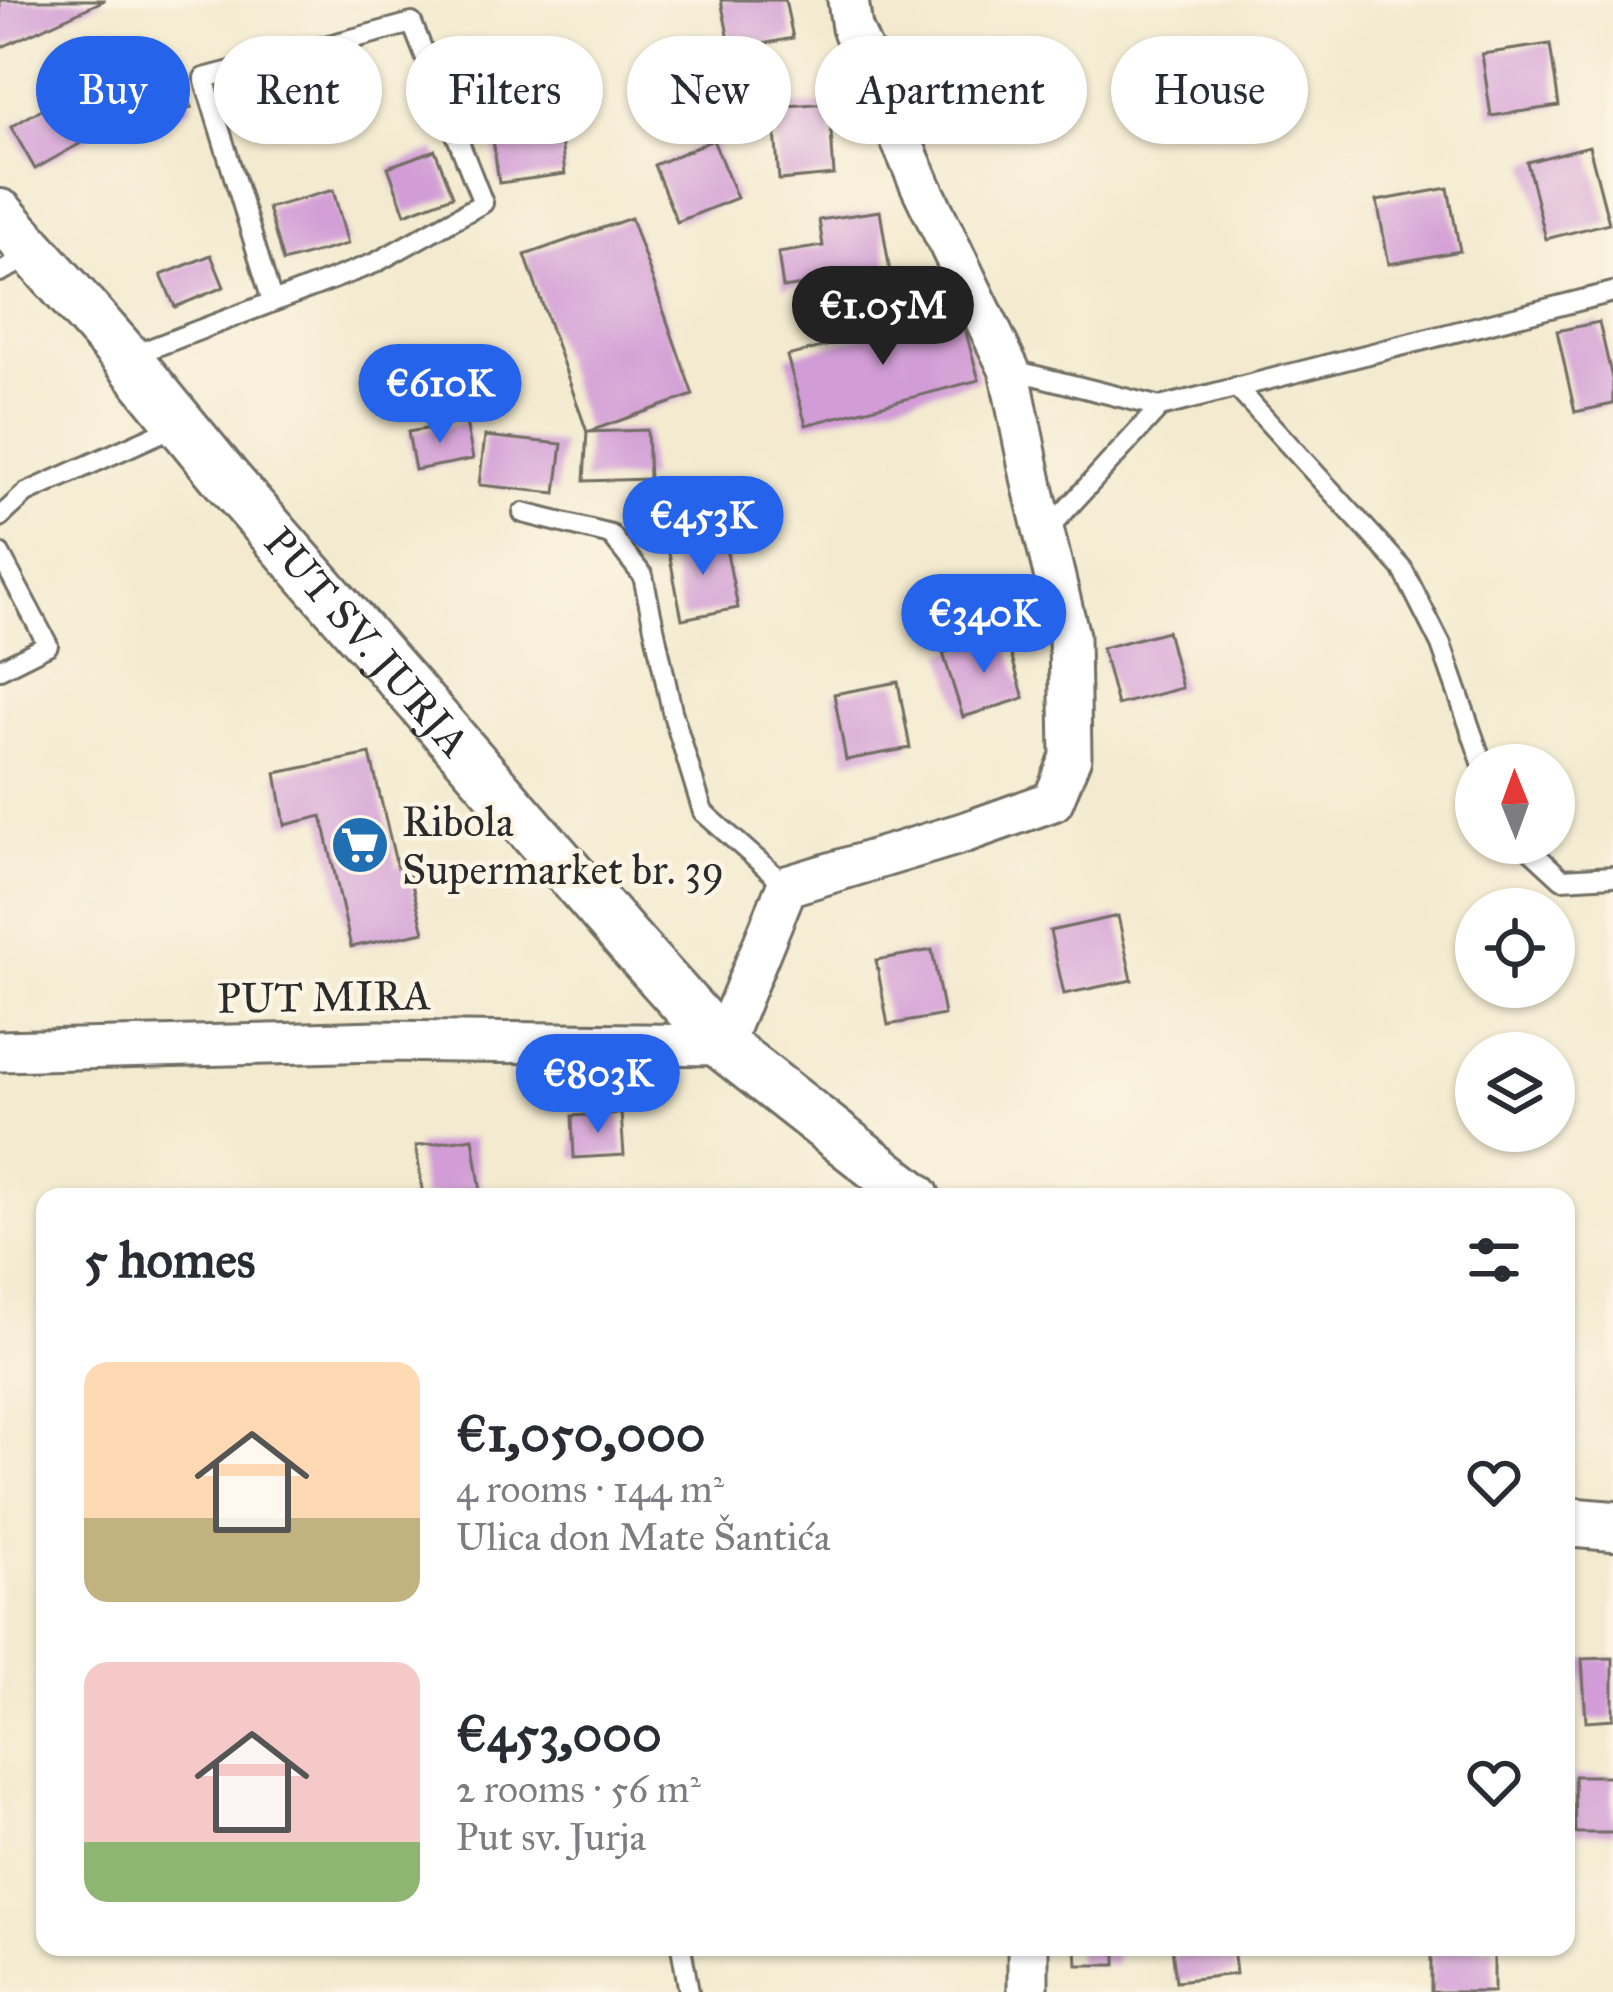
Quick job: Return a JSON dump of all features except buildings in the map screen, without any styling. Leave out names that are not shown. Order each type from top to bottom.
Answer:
[{"type":"street","points":[[722,1045],[787,886],[1052,801],[1071,758],[1069,636],[1009,368],[920,186],[852,28],[848,0]]},
{"type":"street","name":"PUT SV. JURJA","points":[[0,214],[18,263],[126,358],[722,1045],[904,1188]]},
{"type":"street","name":"PUT MIRA","points":[[0,1051],[379,1041],[722,1045]]},
{"type":"street","points":[[1575,1523],[1613,1526]]},
{"type":"street","points":[[1028,1956],[1028,1992]]},
{"type":"lane","points":[[126,358],[375,263],[484,203],[412,23],[204,78],[272,301]]},
{"type":"lane","points":[[1009,368],[1160,407],[1613,292]]},
{"type":"lane","points":[[1236,387],[1402,568],[1442,645],[1476,744]]},
{"type":"lane","points":[[1044,534],[1160,407]]},
{"type":"lane","points":[[0,517],[26,493],[182,424]]},
{"type":"lane","points":[[523,513],[610,535],[643,576],[672,711],[703,812],[787,886]]},
{"type":"lane","points":[[0,554],[48,645],[0,669]]},
{"type":"lane","points":[[1546,864],[1562,879],[1613,875]]},
{"type":"lane","points":[[683,1956],[689,1992]]},
{"type":"place","name":"Ribola Supermarket br. 39","points":[[360,845]]}]
